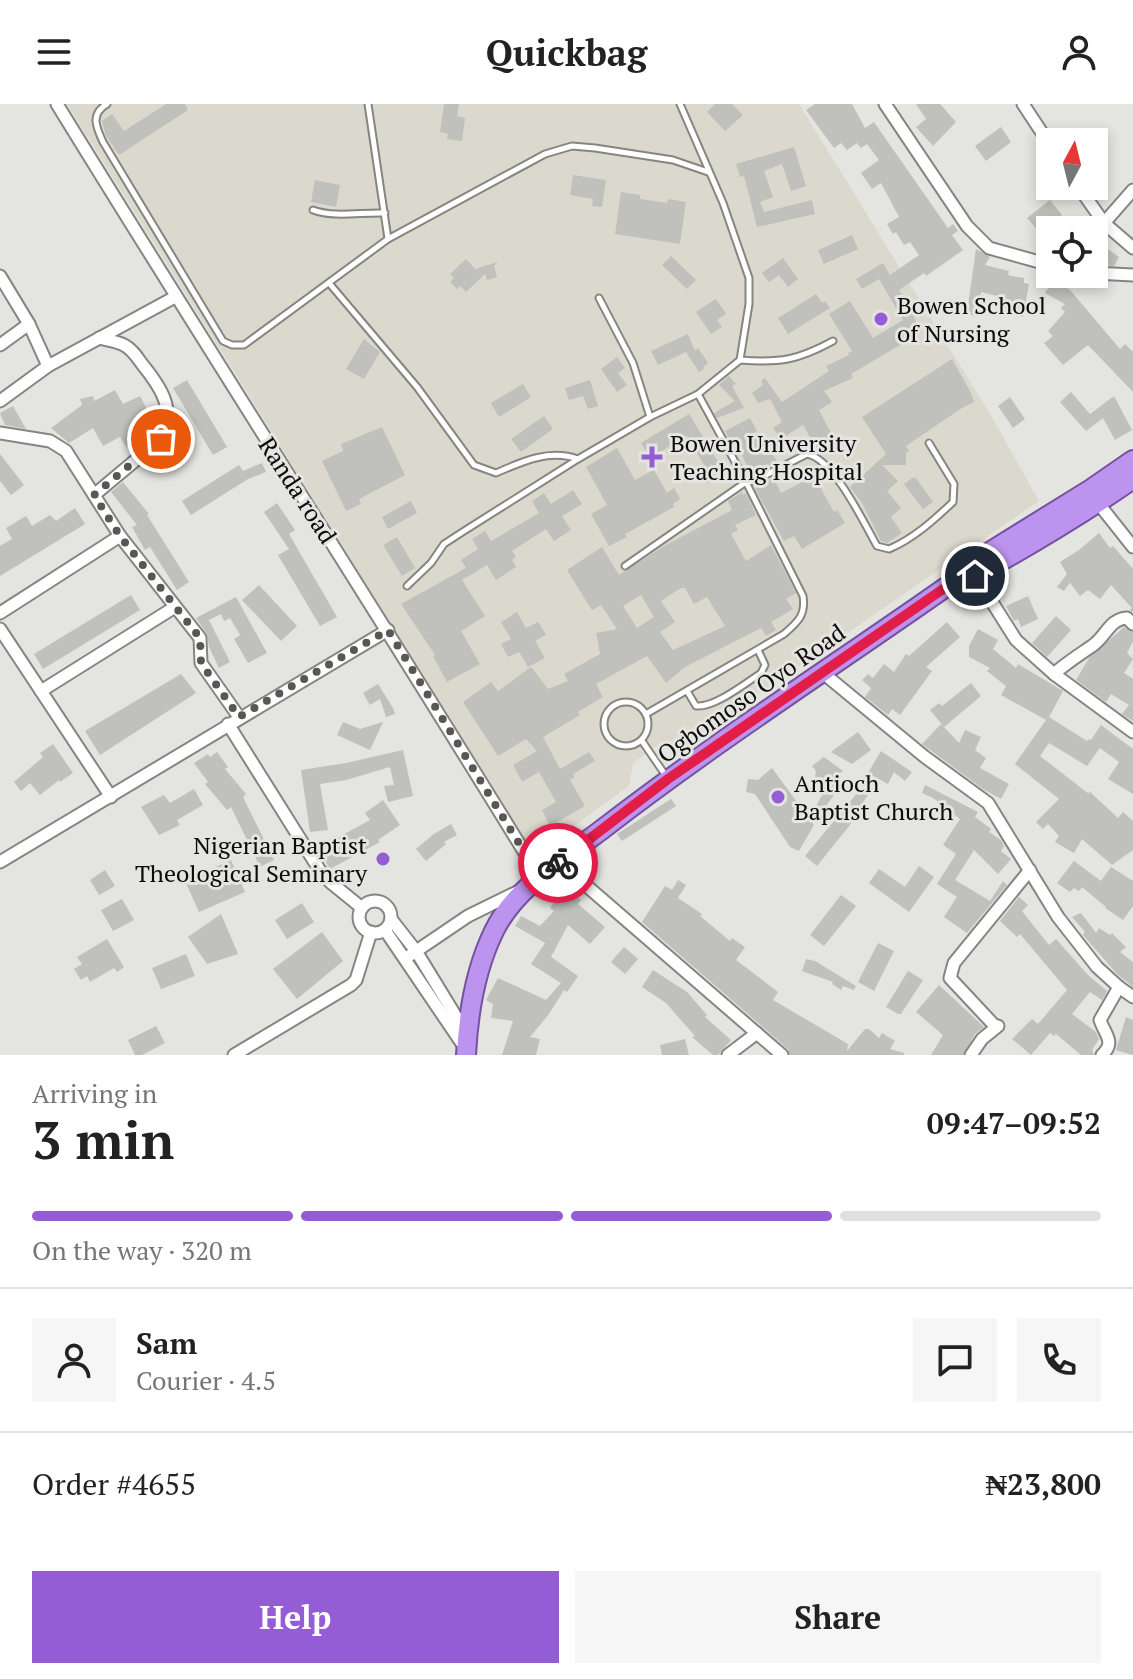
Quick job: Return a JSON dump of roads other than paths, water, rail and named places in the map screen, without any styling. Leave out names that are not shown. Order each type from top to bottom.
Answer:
[{"type":"highway","name":"Ogbomoso Oyo Road","points":[[467,1047],[481,965],[494,930],[517,898],[535,880],[668,779],[1133,460]]},
{"type":"highway","name":"Ogbomoso Oyo Road","points":[[968,573],[1098,503],[1133,479]]},
{"type":"street","name":"Randa road","points":[[57,104],[175,297],[388,630],[535,880]]},
{"type":"street","points":[[885,104],[967,226],[989,248],[1036,261]]},
{"type":"street","points":[[1023,104],[1039,128]]},
{"type":"street","points":[[1108,218],[1133,190]]},
{"type":"street","points":[[1108,226],[1133,248]]},
{"type":"street","points":[[1108,274],[1133,275]]},
{"type":"street","points":[[0,276],[29,324],[48,366]]},
{"type":"street","points":[[0,401],[48,366],[175,297]]},
{"type":"street","points":[[0,345],[29,324]]},
{"type":"street","points":[[94,495],[161,439],[166,431],[161,388],[123,344],[99,338]]},
{"type":"street","points":[[0,433],[58,445],[66,451],[120,536],[200,638],[201,663],[319,869],[362,908]]},
{"type":"street","points":[[1098,503],[1133,547]]},
{"type":"street","points":[[0,613],[120,536]]},
{"type":"street","points":[[968,573],[1016,640],[1054,674],[1133,732]]},
{"type":"street","points":[[41,691],[175,607]]},
{"type":"street","points":[[1054,674],[1077,654],[1094,646],[1114,622],[1127,618],[1133,624]]},
{"type":"street","points":[[0,629],[111,797]]},
{"type":"street","points":[[0,862],[388,630]]},
{"type":"street","points":[[823,673],[925,757],[969,786],[988,803],[1058,917],[1097,967],[1133,997]]},
{"type":"street","points":[[559,862],[782,1055]]},
{"type":"street","points":[[971,1055],[982,1039],[998,1026],[950,978],[954,963],[1030,870]]},
{"type":"street","points":[[411,955],[468,916],[535,880]]},
{"type":"street","points":[[371,932],[360,922],[362,908],[369,902],[383,903],[389,910],[388,924],[411,955],[467,1047]]},
{"type":"street","points":[[234,1055],[351,985],[356,980],[371,932],[388,924]]},
{"type":"street","points":[[1102,1055],[1110,1039],[1100,1020],[1119,987]]},
{"type":"street","points":[[728,1055],[757,1033]]},
{"type":"lane","points":[[107,104],[99,109],[95,117],[103,142],[223,341],[232,345],[244,345],[388,239],[545,154],[572,146],[673,160],[708,172]]},
{"type":"lane","points":[[368,104],[388,239]]},
{"type":"lane","points":[[407,586],[431,563],[444,544],[578,459],[650,417],[698,394],[740,360],[749,304],[749,278],[723,203],[680,104]]},
{"type":"lane","points":[[313,210],[327,215],[385,213]]},
{"type":"lane","points":[[329,283],[417,387],[474,465],[496,473],[527,459],[545,455],[566,455],[578,459]]},
{"type":"lane","points":[[599,298],[633,363],[650,417]]},
{"type":"lane","points":[[740,360],[797,359],[833,341]]},
{"type":"lane","points":[[646,714],[758,650],[798,622],[805,607],[803,596],[746,482],[698,394]]},
{"type":"lane","points":[[625,566],[746,482],[754,481],[807,454],[815,455],[833,474],[877,546],[889,549],[900,545],[953,502],[954,484],[929,443]]},
{"type":"lane","points":[[687,691],[696,706],[713,703],[761,673],[765,665],[758,650]]},
{"type":"lane","points":[[622,702],[633,703],[646,714],[649,725],[642,741],[626,746],[614,743],[604,729],[605,717],[611,708],[622,702]]},
{"type":"lane","points":[[642,741],[668,779]]},
{"type":"place","name":"Bowen School of Nursing","points":[[881,319]]},
{"type":"place","name":"Bowen University Teaching Hospital","points":[[652,457]]},
{"type":"place","name":"Antioch Baptist Church","points":[[778,797]]},
{"type":"place","name":"Nigerian Baptist Theological Seminary","points":[[383,859]]}]
